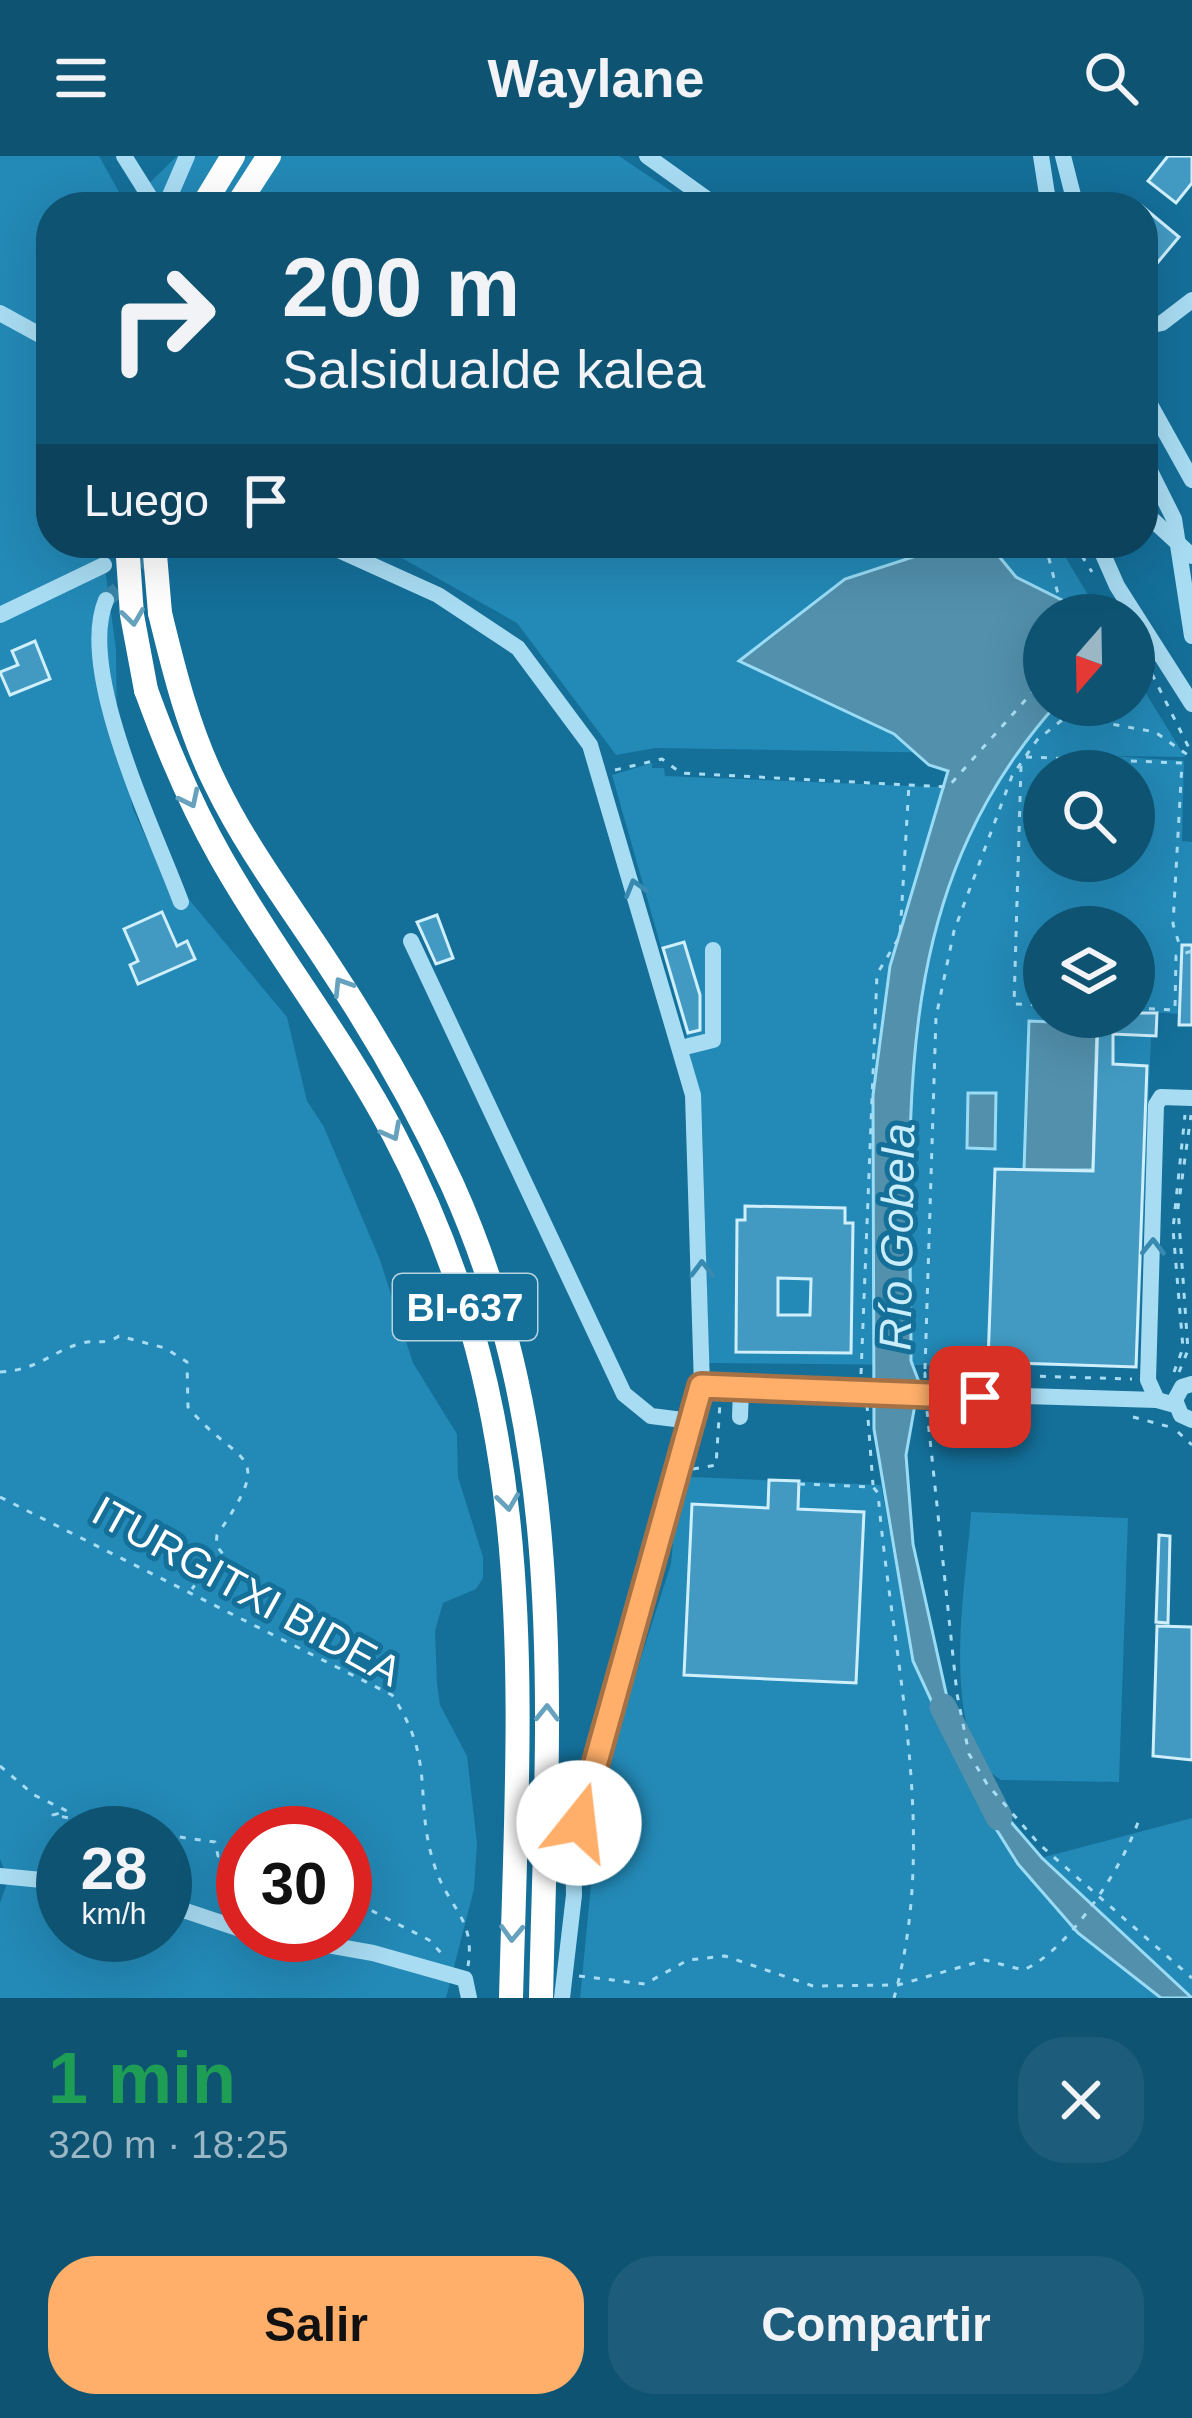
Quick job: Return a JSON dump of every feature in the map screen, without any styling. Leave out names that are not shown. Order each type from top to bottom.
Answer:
[{"type":"highway","points":[[211,192],[233,156]]},
{"type":"highway","points":[[246,192],[269,156]]},
{"type":"highway","name":"BI-637","points":[[128,558],[132,615],[146,690],[187,793],[222,860],[395,1137],[474,1333],[500,1443],[516,1563],[520,1655],[511,1998]]},
{"type":"highway","name":"BI-637","points":[[155,558],[160,613],[177,683],[215,784],[376,1040],[421,1121],[500,1312],[530,1437],[545,1557],[549,1656],[541,1998]]},
{"type":"street","points":[[124,156],[149,192]]},
{"type":"street","points":[[168,192],[187,156]]},
{"type":"street","points":[[647,156],[697,192]]},
{"type":"street","points":[[1041,156],[1047,192]]},
{"type":"street","points":[[1063,156],[1070,192]]},
{"type":"street","points":[[1158,324],[1192,300]]},
{"type":"street","points":[[0,314],[36,333]]},
{"type":"street","points":[[1158,419],[1192,480]]},
{"type":"street","points":[[1158,488],[1174,519],[1192,636]]},
{"type":"street","points":[[1158,525],[1192,556]]},
{"type":"street","points":[[356,558],[438,596],[518,648],[590,745],[603,773],[681,1048],[698,1126],[701,1386],[577,1832],[562,1998]]},
{"type":"street","points":[[1105,558],[1117,586],[1192,704]]},
{"type":"street","points":[[0,615],[104,565]]},
{"type":"street","points":[[106,600],[96,644],[106,700],[181,902]]},
{"type":"street","points":[[411,941],[624,1394],[651,1416],[691,1421]]},
{"type":"street","points":[[681,1048],[712,1040],[712,950]]},
{"type":"street","points":[[1157,1393],[1156,1105],[1161,1097],[1191,1101]]},
{"type":"street","points":[[701,1386],[926,1391],[980,1397],[1157,1393],[1178,1390],[1190,1379]]},
{"type":"street","points":[[740,1417],[741,1390]]},
{"type":"street","points":[[1157,1393],[1192,1419]]},
{"type":"street","points":[[980,1397],[980,1427]]},
{"type":"street","points":[[0,1876],[36,1879]]},
{"type":"street","points":[[372,1953],[465,1979],[469,1998]]},
{"type":"path","points":[[1049,558],[1058,594]]},
{"type":"path","points":[[1084,558],[1096,578]]},
{"type":"path","points":[[1155,680],[1192,756]]},
{"type":"path","points":[[603,773],[662,759],[681,773],[948,788],[1023,703]]},
{"type":"path","points":[[1031,750],[1060,716],[1067,716],[1155,731],[1192,756]]},
{"type":"path","points":[[1023,760],[1014,1004],[1023,1004]]},
{"type":"path","points":[[1023,760],[970,876],[936,1017],[925,1373],[957,1694],[969,1754],[987,1784],[1096,1897],[1192,1978]]},
{"type":"path","points":[[1155,762],[1182,763],[1173,924],[1181,950]]},
{"type":"path","points":[[894,1998],[914,1901],[914,1825],[864,1392],[877,974],[900,936],[909,784]]},
{"type":"path","points":[[1181,950],[1192,951]]},
{"type":"path","points":[[1155,1009],[1175,1010],[1176,956],[1181,950]]},
{"type":"path","points":[[926,1391],[1157,1393],[1174,1378],[1188,1350],[1178,1208],[1191,1101]]},
{"type":"path","points":[[1157,1393],[1182,1358],[1173,1214],[1191,1101]]},
{"type":"path","points":[[0,1372],[44,1364],[82,1343],[106,1345],[118,1336],[165,1348],[187,1362],[188,1407],[246,1458],[249,1480],[217,1535],[216,1545],[226,1558],[223,1567],[217,1573],[206,1570],[191,1590]]},
{"type":"path","points":[[925,1373],[1157,1393]]},
{"type":"path","points":[[1131,1411],[1132,1417],[1168,1426],[1192,1445]]},
{"type":"path","points":[[799,1484],[873,1487]]},
{"type":"path","name":"ITURGITXI BIDEA","points":[[0,1497],[392,1695],[416,1730],[435,1869],[473,1936],[465,1979]]},
{"type":"path","points":[[0,1766],[34,1795],[57,1806]]},
{"type":"path","points":[[565,1974],[645,1984],[673,1965],[725,1956],[813,1986],[898,1985],[985,1960],[1023,1970],[1047,1958],[1096,1897],[1129,1850],[1139,1819]]},
{"type":"path","points":[[372,1911],[429,1940],[465,1979]]},
{"type":"shaded area","points":[[0,156],[99,156],[119,192],[36,192],[36,558],[104,558],[116,649],[117,730],[133,809],[156,860],[287,1017],[307,1101],[324,1127],[380,1260],[413,1363],[457,1434],[458,1477],[483,1557],[483,1578],[476,1589],[443,1603],[435,1631],[437,1683],[440,1705],[467,1756],[477,1843],[474,1889],[446,1998],[0,1998],[0,1903],[8,1880],[0,1859]]},
{"type":"shaded area","points":[[177,156],[619,156],[673,192],[140,192]]},
{"type":"shaded area","points":[[402,558],[1066,558],[1087,594],[1023,594],[1023,726],[1155,726],[1155,708],[1185,757],[1155,757],[1155,750],[1023,750],[1023,882],[1155,882],[1155,759],[1184,761],[1182,841],[1192,842],[1192,957],[1180,1014],[1155,1012],[1155,906],[1023,906],[1023,1038],[1151,1038],[1138,1367],[709,1363],[702,1124],[686,1035],[612,775],[652,763],[652,768],[664,768],[665,776],[936,787],[1011,754],[656,748],[616,755],[517,623]]},
{"type":"shaded area","points":[[690,1477],[881,1485],[913,1662],[975,1795],[1018,1864],[1192,1818],[1192,1998],[580,1998],[601,1783],[671,1564],[678,1488]]},
{"type":"shaded area","points":[[971,1512],[1128,1518],[1119,1782],[1001,1780],[981,1760],[968,1731],[960,1656]]},
{"type":"water","points":[[910,558],[1000,558],[1016,577],[1050,594],[1023,594],[1023,726],[1040,726],[1000,779],[961,855],[935,934],[919,1016],[909,1185],[911,1361],[919,1382],[906,1455],[913,1544],[962,1765],[1042,1858],[1192,1998],[1161,1998],[1078,1933],[1018,1864],[975,1795],[913,1661],[874,1429],[873,1095],[890,966],[948,771],[929,765],[894,734],[739,661],[845,579]]},
{"type":"water","points":[[1028,1038],[1097,1038],[1093,1170],[1024,1170]]},
{"type":"water","points":[[968,1093],[996,1093],[995,1149],[967,1148]]},
{"type":"building","points":[[1168,156],[1192,156],[1192,183],[1176,203],[1148,181]]},
{"type":"building","points":[[1158,220],[1179,237],[1158,262]]},
{"type":"building","points":[[35,641],[50,679],[10,695],[0,672],[18,665],[12,651]]},
{"type":"building","points":[[162,912],[177,946],[187,941],[195,959],[138,984],[130,965],[138,961],[124,929]]},
{"type":"building","points":[[437,915],[453,958],[436,964],[417,922]]},
{"type":"building","points":[[684,942],[700,995],[700,1030],[688,1033],[663,948]]},
{"type":"building","points":[[1182,945],[1192,945],[1192,1025],[1179,1025]]},
{"type":"building","points":[[1097,1038],[1113,1038],[1113,1064],[1147,1066],[1136,1367],[988,1362],[995,1169],[1093,1171]]},
{"type":"building","points":[[745,1206],[845,1208],[845,1223],[853,1223],[851,1353],[736,1352],[737,1220],[745,1220]],"holes":[[[778,1278],[811,1279],[810,1315],[778,1315]]]},
{"type":"building","points":[[769,1480],[799,1481],[798,1509],[864,1512],[856,1683],[684,1675],[692,1504],[768,1508]]},
{"type":"building","points":[[1159,1535],[1170,1536],[1168,1623],[1156,1622]]},
{"type":"building","points":[[1157,1626],[1192,1627],[1192,1760],[1153,1756]]},
{"type":"waterway","name":"Río Gobela","points":[[943,1707],[999,1817]]},
{"type":"tunnel","points":[[106,600],[154,558]]},
{"type":"route","points":[[579,1823],[623,1680],[671,1484],[701,1386],[980,1397]]}]
